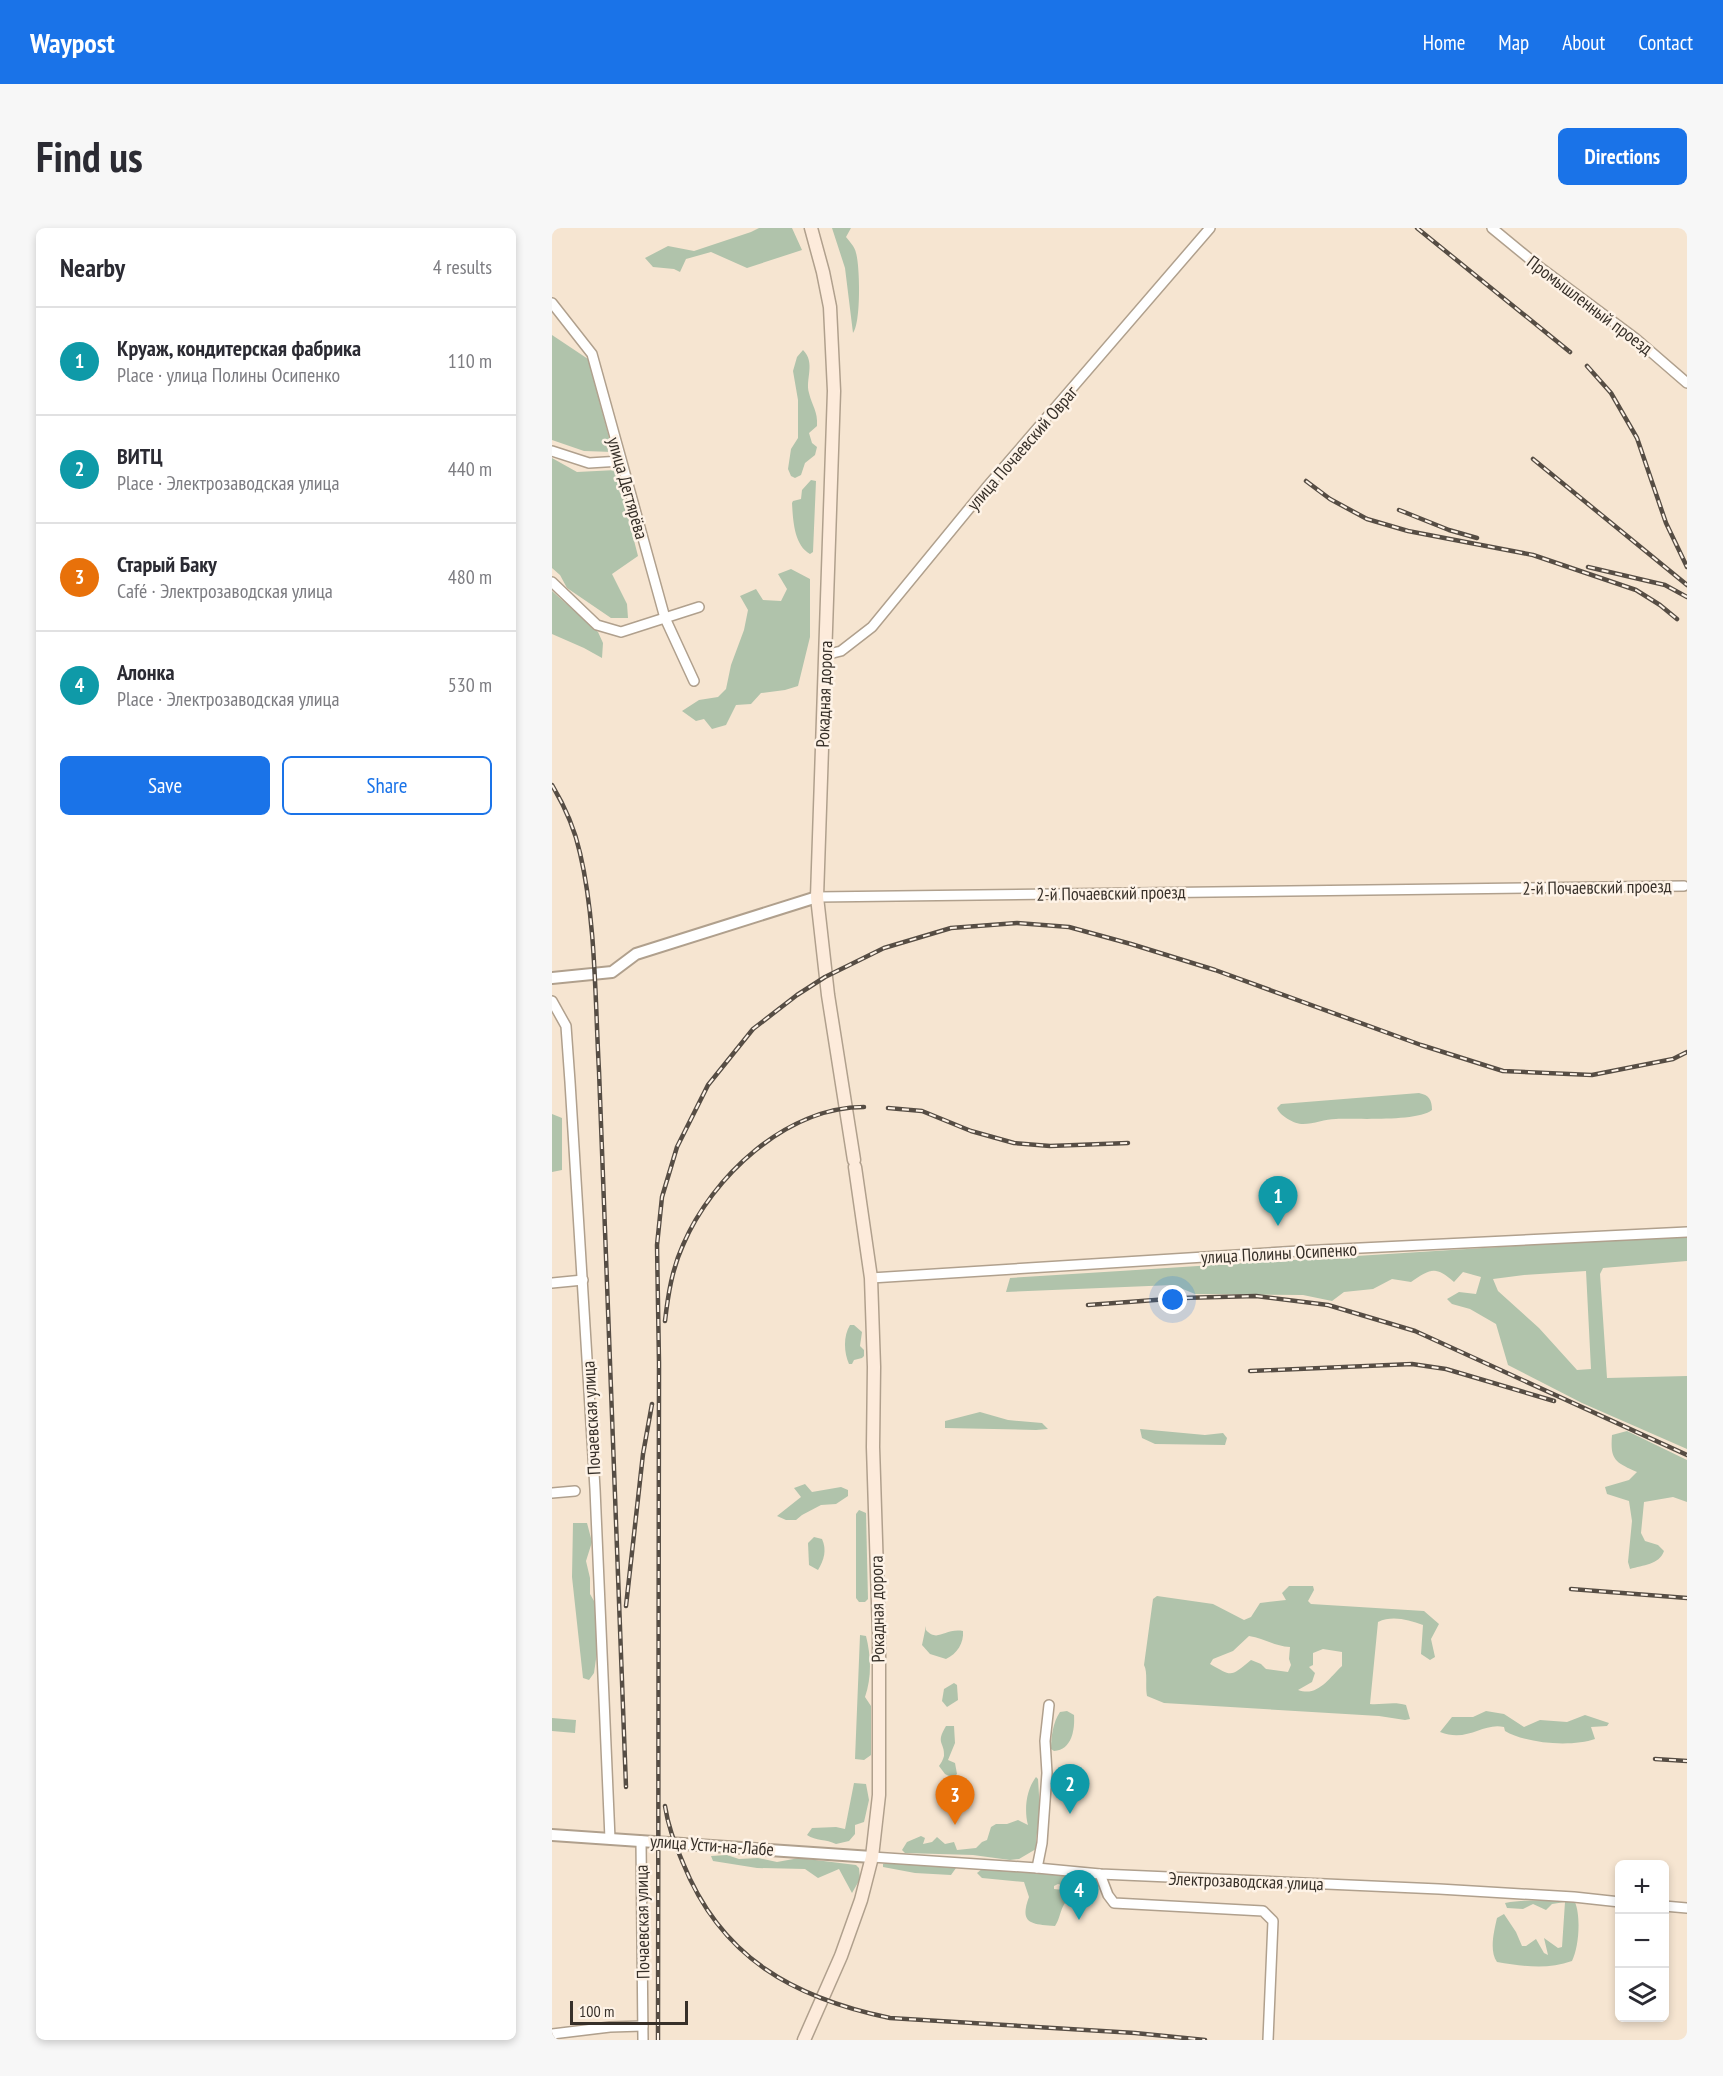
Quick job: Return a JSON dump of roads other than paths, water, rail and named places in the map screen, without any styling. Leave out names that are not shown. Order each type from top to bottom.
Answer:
[{"type":"main road","name":"Рокадная дорога","points":[[804,2040],[841,1956],[858,1910],[872,1857],[879,1794],[879,1634],[871,1278],[828,995],[817,897],[834,391],[830,307],[811,228]]},
{"type":"street","name":"улица Почаевский Овраг","points":[[825,655],[842,651],[872,627],[986,488],[1210,228]]},
{"type":"street","name":"Промышленный проезд","points":[[1492,228],[1537,265],[1635,338],[1687,383]]},
{"type":"street","name":"улица Дегтярёва","points":[[552,303],[592,354],[665,618],[694,681]]},
{"type":"street","points":[[552,451],[589,463],[621,461]]},
{"type":"street","points":[[552,582],[597,625],[621,633],[699,607]]},
{"type":"street","name":"2-й Почаевский проезд","points":[[552,978],[612,972],[636,954],[817,897],[1684,886]]},
{"type":"street","name":"Почаевская улица","points":[[552,1001],[566,1026],[595,1501],[610,1839]]},
{"type":"street","name":"улица Полины Осипенко","points":[[871,1278],[1299,1251],[1687,1232]]},
{"type":"street","points":[[552,1283],[583,1280]]},
{"type":"street","points":[[552,1493],[575,1491]]},
{"type":"street","points":[[1037,1868],[1047,1773],[1045,1741],[1049,1705]]},
{"type":"street","name":"улица Усти-на-Лабе","points":[[552,1834],[872,1857]]},
{"type":"street","name":"Почаевская улица","points":[[641,1841],[643,2040]]},
{"type":"street","name":"Электрозаводская улица","points":[[872,1857],[1037,1868],[1100,1875],[1439,1889],[1615,1901]]},
{"type":"street","points":[[1100,1875],[1114,1903],[1263,1911],[1273,1922],[1269,2040]]},
{"type":"street","points":[[1669,1906],[1687,1908]]},
{"type":"street","points":[[552,2034],[643,2026]]},
{"type":"railway","points":[[1417,228],[1570,352]]},
{"type":"railway","points":[[1587,366],[1611,393],[1637,438],[1666,523],[1687,567]]},
{"type":"railway","points":[[1533,459],[1687,585]]},
{"type":"railway","points":[[1306,481],[1330,499],[1367,519],[1408,531],[1533,555],[1636,590],[1677,619]]},
{"type":"railway","points":[[1399,510],[1449,530],[1477,538]]},
{"type":"railway","points":[[1588,567],[1665,585],[1687,597]]},
{"type":"railway","points":[[552,785],[569,818],[578,844],[592,933],[626,1787]]},
{"type":"railway","points":[[658,2040],[659,1363],[657,1245],[662,1197],[677,1147],[708,1085],[753,1029],[797,995],[825,977],[884,948],[951,928],[1017,923],[1069,927],[1131,944],[1215,970],[1421,1045],[1503,1071],[1592,1075],[1673,1059],[1687,1052]]},
{"type":"railway","points":[[665,1321],[671,1282],[683,1245],[696,1220],[732,1171],[755,1150],[780,1133],[807,1119],[835,1110],[864,1107]]},
{"type":"railway","points":[[888,1108],[922,1111],[971,1131],[1014,1143],[1050,1146],[1128,1143]]},
{"type":"railway","points":[[1088,1305],[1182,1298],[1256,1296],[1328,1305],[1415,1331],[1687,1455]]},
{"type":"railway","points":[[1250,1371],[1412,1364],[1446,1369],[1554,1401]]},
{"type":"railway","points":[[626,1606],[643,1454],[652,1404]]},
{"type":"railway","points":[[1571,1589],[1687,1598]]},
{"type":"railway","points":[[1655,1759],[1687,1761]]},
{"type":"railway","points":[[665,1806],[672,1835],[683,1863],[699,1896],[718,1924],[740,1949],[765,1969],[822,1999],[890,2018],[1135,2033],[1205,2040]]},
{"type":"place","name":"Круаж, кондитерская фабрика","points":[[1278,1226]]},
{"type":"place","name":"ВИТЦ","points":[[1070,1814]]},
{"type":"place","name":"Старый Баку","points":[[955,1825]]},
{"type":"place","name":"Алонка","points":[[1079,1920]]}]
